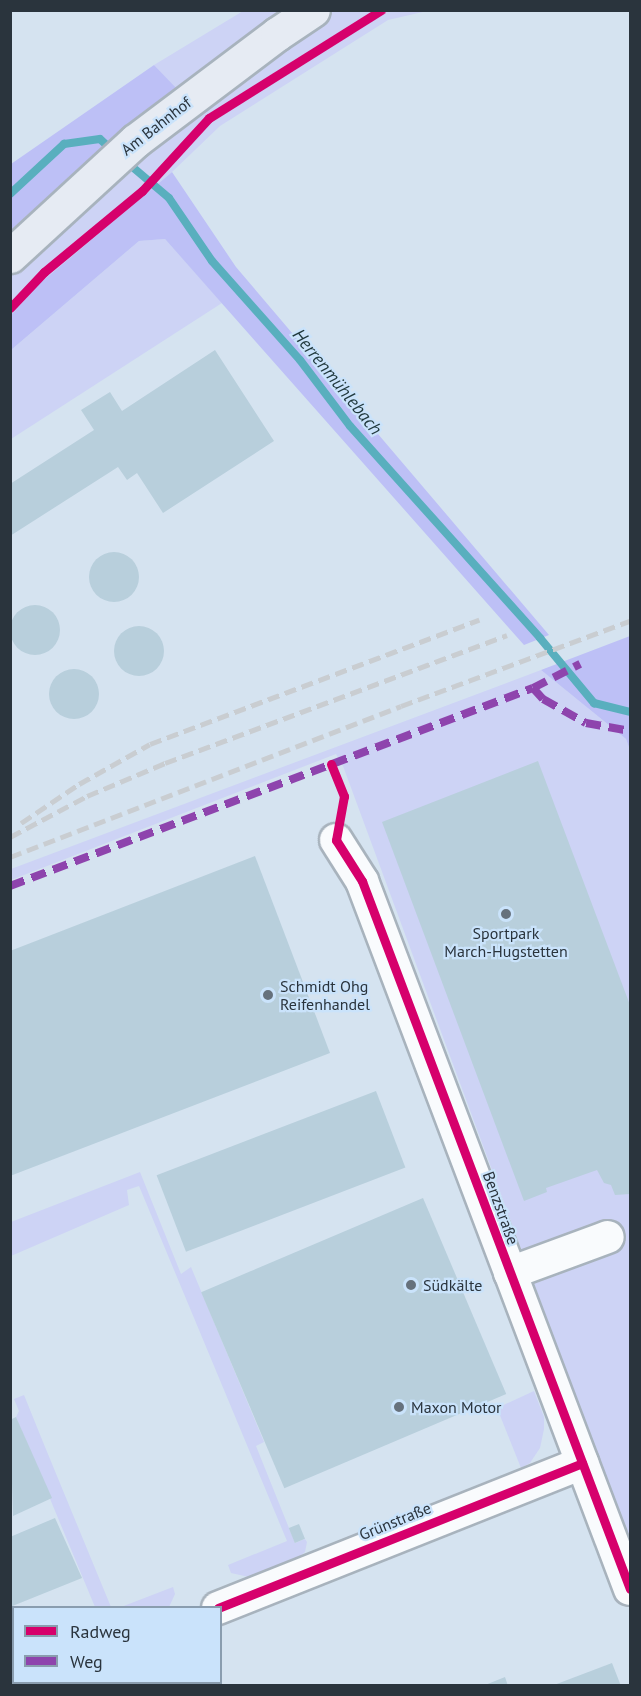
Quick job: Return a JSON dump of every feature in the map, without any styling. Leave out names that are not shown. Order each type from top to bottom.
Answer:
[{"type":"main road","name":"Am Bahnhof","points":[[10,256],[124,151],[277,33],[313,10]]},
{"type":"street","name":"Benzstraße","points":[[336,840],[362,881],[582,1463],[621,1535],[630,1589]]},
{"type":"street","points":[[510,1273],[608,1237]]},
{"type":"street","name":"Grünstraße","points":[[222,1606],[582,1463]]},
{"type":"shaded area","points":[[243,11],[427,11],[388,20],[220,126],[172,172],[39,284],[11,315],[10,230],[109,144],[177,90],[154,65]]},
{"type":"shaded area","points":[[154,65],[178,90],[109,144],[11,230],[11,164]]},
{"type":"shaded area","points":[[172,172],[236,267],[549,635],[524,645],[165,239],[139,241],[11,350],[11,315],[39,284]]},
{"type":"shaded area","points":[[165,239],[222,303],[11,439],[11,350],[139,241]]},
{"type":"shaded area","points":[[630,636],[630,750],[626,739],[541,670]]},
{"type":"shaded area","points":[[541,670],[626,739],[630,750],[630,1544],[343,766],[336,754],[11,880],[11,869]]},
{"type":"shaded area","points":[[140,1172],[181,1274],[191,1267],[264,1442],[256,1446],[295,1543],[305,1539],[307,1542],[305,1552],[299,1557],[249,1577],[231,1573],[228,1565],[287,1541],[139,1186],[127,1190],[129,1205],[11,1256],[11,1222]]},
{"type":"shaded area","points":[[534,1391],[544,1417],[544,1429],[540,1448],[530,1463],[521,1468],[497,1408]]},
{"type":"shaded area","points":[[24,1395],[111,1606],[95,1606],[16,1417],[19,1411],[14,1399]]},
{"type":"shaded area","points":[[173,1587],[175,1594],[169,1606],[124,1606]]},
{"type":"building","points":[[215,350],[274,441],[163,513],[137,473],[127,480],[118,467],[10,536],[10,484],[94,430],[81,410],[110,392],[122,411]]},
{"type":"building","points":[[109,552],[119,552],[132,559],[139,572],[139,582],[132,595],[119,602],[109,602],[100,598],[93,591],[89,582],[89,572],[93,563],[100,556]]},
{"type":"building","points":[[30,605],[40,605],[53,612],[60,625],[60,635],[53,648],[40,655],[30,655],[21,651],[14,644],[10,635],[10,625],[14,616],[21,609]]},
{"type":"building","points":[[134,626],[144,626],[157,633],[164,646],[164,656],[157,669],[144,676],[134,676],[125,672],[118,665],[114,656],[114,646],[118,637],[125,630]]},
{"type":"building","points":[[69,669],[79,669],[92,676],[99,689],[99,699],[92,712],[79,719],[69,719],[60,715],[53,708],[49,699],[49,689],[53,680],[60,673]]},
{"type":"building","name":"Sportpark March-Hugstetten","points":[[538,761],[630,1005],[630,1194],[615,1195],[611,1185],[604,1183],[597,1170],[546,1188],[547,1192],[524,1201],[382,822]]},
{"type":"building","points":[[255,856],[330,1053],[10,1176],[10,951]]},
{"type":"building","points":[[376,1091],[405,1168],[186,1252],[157,1175]]},
{"type":"building","points":[[423,1198],[506,1394],[284,1488],[201,1292]]},
{"type":"building","points":[[16,1417],[52,1498],[13,1516],[10,1420]]},
{"type":"building","points":[[55,1518],[82,1578],[10,1607],[10,1537]]},
{"type":"building","points":[[299,1524],[305,1539],[295,1543],[289,1528]]},
{"type":"building","points":[[612,1663],[621,1686],[554,1686],[554,1685]]},
{"type":"building","points":[[505,1677],[508,1686],[485,1686],[485,1685]]},
{"type":"waterway","name":"Herrenmühlebach","points":[[10,194],[64,144],[100,139],[113,151]]},
{"type":"waterway","name":"Herrenmühlebach","points":[[123,159],[169,198],[212,261],[300,360],[350,426],[540,638],[594,703],[630,712]]},
{"type":"railway","points":[[21,823],[79,784],[150,744],[479,620]]},
{"type":"railway","points":[[10,857],[401,706],[630,621]]},
{"type":"railway","points":[[10,837],[87,796],[165,763],[507,635]]},
{"type":"marked path","points":[[10,886],[533,688],[580,664]]},
{"type":"marked path","points":[[533,688],[543,699],[586,723],[630,731]]},
{"type":"cycle path","points":[[10,308],[44,272],[142,191],[209,118],[381,10]]},
{"type":"cycle path","points":[[331,764],[344,796],[336,840],[362,881],[630,1589]]},
{"type":"cycle path","points":[[222,1606],[582,1463]]},
{"type":"place","name":"Sportpark March-Hugstetten","points":[[506,914]]},
{"type":"place","name":"Schmidt Ohg Reifenhandel","points":[[268,995]]},
{"type":"place","name":"Südkälte","points":[[411,1285]]},
{"type":"place","name":"Maxon Motor","points":[[399,1407]]}]
